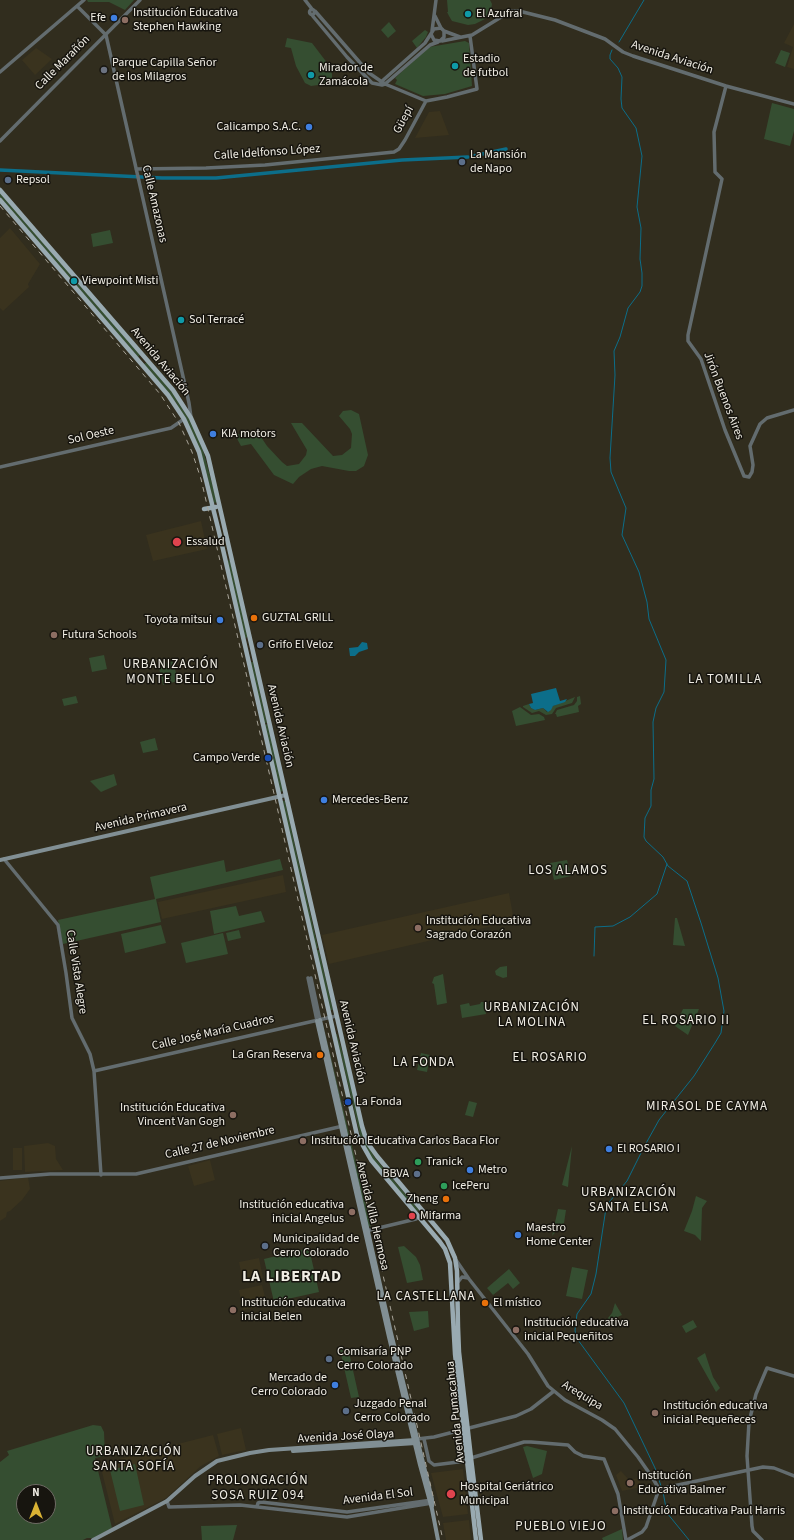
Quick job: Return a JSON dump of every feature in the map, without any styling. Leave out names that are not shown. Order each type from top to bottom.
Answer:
[{"type":"main road","name":"Avenida Aviación","points":[[0,190],[173,390],[191,418],[208,456],[362,1126],[367,1142],[382,1164],[446,1240],[455,1258],[458,1282],[458,1305]]},
{"type":"main road","name":"Avenida Aviación","points":[[0,200],[168,395],[184,419],[199,452],[244,641],[357,1135],[371,1160],[440,1242],[448,1256],[451,1267],[452,1306]]},
{"type":"main road","points":[[140,362],[145,357]]},
{"type":"main road","points":[[204,509],[220,506]]},
{"type":"main road","points":[[244,641],[250,640]]},
{"type":"main road","name":"Avenida Primavera","points":[[2,859],[286,795]]},
{"type":"main road","name":"Avenida Villa Hermosa","points":[[319,1020],[342,1126],[431,1502]]},
{"type":"main road","points":[[333,1035],[335,1032],[338,1033],[340,1042],[344,1048]]},
{"type":"main road","name":"Avenida Pumacahua","points":[[458,1305],[459,1352],[468,1460],[482,1540]]},
{"type":"main road","name":"Avenida Pumacahua","points":[[452,1306],[454,1348],[465,1430]]},
{"type":"main road","name":"Avenida José Olaya","points":[[93,1540],[167,1501],[195,1476],[217,1461],[269,1450],[283,1451],[416,1441]]},
{"type":"main road","name":"Avenida Pumacahua","points":[[473,1493],[476,1540]]},
{"type":"main road","points":[[431,1502],[438,1540]]},
{"type":"street","points":[[0,72],[84,0]]},
{"type":"street","name":"Calle Marañón","points":[[0,141],[140,0]]},
{"type":"street","points":[[436,0],[432,32],[434,40],[440,41]]},
{"type":"street","points":[[305,1],[347,57],[372,83],[382,85],[381,82],[425,43],[435,28],[443,30]]},
{"type":"street","points":[[77,6],[106,35]]},
{"type":"street","points":[[312,11],[364,68],[381,82],[426,101],[477,89],[470,36]]},
{"type":"street","name":"Avenida Aviación","points":[[440,41],[470,36],[511,11],[523,12],[555,20],[604,38],[623,52],[633,56],[726,86],[794,104]]},
{"type":"street","points":[[372,83],[389,80],[430,45],[440,41],[445,35],[437,22],[434,13]]},
{"type":"street","name":"Avenida Aviación","points":[[443,30],[461,37]]},
{"type":"street","name":"Calle Amazonas","points":[[106,35],[189,403],[191,418]]},
{"type":"street","points":[[389,80],[392,87]]},
{"type":"street","name":"Jirón Buenos Aires","points":[[726,86],[714,132],[715,172],[722,179],[688,339],[701,359],[726,435],[744,476],[749,477],[752,472],[753,465],[750,446],[760,424],[766,418],[794,410]]},
{"type":"street","name":"Güepí","points":[[399,149],[426,101]]},
{"type":"street","name":"Calle Idelfonso López","points":[[136,171],[265,165],[394,152],[399,149]]},
{"type":"street","name":"Sol Oeste","points":[[0,467],[171,428],[184,419]]},
{"type":"street","name":"Calle Vista Alegre","points":[[2,859],[58,925],[72,1018],[90,1054],[94,1071],[101,1175]]},
{"type":"street","name":"Avenida Villa Hermosa","points":[[310,978],[319,1020]]},
{"type":"street","name":"Calle José María Cuadros","points":[[94,1071],[336,1016]]},
{"type":"street","name":"Calle 27 de Noviembre","points":[[0,1178],[50,1174],[136,1174],[342,1126]]},
{"type":"street","points":[[367,1231],[419,1218],[425,1215]]},
{"type":"street","name":"Arequipa","points":[[455,1258],[469,1279],[515,1336],[544,1381],[554,1391],[572,1404],[602,1420],[615,1429],[638,1457],[659,1489]]},
{"type":"street","points":[[458,1282],[462,1277],[469,1279]]},
{"type":"street","points":[[762,1540],[754,1531],[752,1526],[746,1456],[750,1422],[756,1394],[767,1368],[794,1376]]},
{"type":"street","name":"Avenida José Olaya","points":[[416,1441],[465,1430],[516,1416],[531,1409],[554,1391]]},
{"type":"street","points":[[424,1439],[430,1463],[434,1465],[468,1460],[524,1442],[568,1445],[575,1452],[583,1456],[604,1459],[618,1494],[626,1540],[642,1532],[646,1527],[659,1489],[763,1467],[774,1468],[794,1476]]},
{"type":"street","name":"Avenida El Sol","points":[[167,1501],[169,1506],[257,1506],[258,1503],[261,1502],[347,1512],[431,1502]]},
{"type":"shaded area","points":[[794,24],[794,69],[787,67],[793,47],[784,43]]},
{"type":"shaded area","points":[[36,48],[52,59],[35,75],[22,60]]},
{"type":"shaded area","points":[[440,111],[449,135],[415,138],[429,112]]},
{"type":"shaded area","points":[[10,228],[40,264],[28,284],[29,287],[3,311],[0,308],[0,238]]},
{"type":"shaded area","name":"Essalud","points":[[201,521],[207,549],[153,561],[146,535]]},
{"type":"shaded area","points":[[283,875],[286,892],[162,919],[158,902]]},
{"type":"shaded area","name":"Institución Educativa Sagrado Corazón","points":[[509,893],[514,921],[329,964],[322,935]]},
{"type":"shaded area","points":[[48,1143],[55,1146],[56,1159],[63,1170],[25,1172],[24,1146]]},
{"type":"shaded area","points":[[13,1148],[22,1148],[22,1170],[13,1170]]},
{"type":"shaded area","points":[[210,1160],[215,1180],[194,1186],[188,1166]]},
{"type":"shaded area","points":[[28,1177],[30,1189],[22,1200],[7,1212],[6,1217],[0,1221],[0,1181]]},
{"type":"shaded area","points":[[259,1258],[263,1278],[243,1282],[239,1262]]},
{"type":"shaded area","points":[[262,1285],[267,1305],[243,1310],[239,1290]]},
{"type":"shaded area","points":[[241,1428],[246,1450],[222,1455],[217,1434]]},
{"type":"shaded area","points":[[213,1435],[219,1456],[201,1466],[166,1498],[115,1524],[100,1464]]},
{"type":"shaded area","name":"Hospital Geriátrico Municipal","points":[[463,1469],[468,1514],[443,1517],[431,1473]]},
{"type":"shaded area","name":"Institución Educativa Balmer","points":[[621,1471],[629,1480],[639,1478],[642,1487],[622,1491],[616,1475]]},
{"type":"shaded area","points":[[469,1520],[471,1540],[446,1540],[443,1523]]},
{"type":"green space","points":[[87,0],[134,0],[125,10],[109,2],[88,2]]},
{"type":"green space","name":"El Azufral","points":[[447,0],[490,0],[492,4],[491,10],[485,19],[475,24],[468,25],[452,21],[447,12]]},
{"type":"green space","points":[[389,22],[396,31],[388,38],[381,30]]},
{"type":"green space","points":[[425,30],[428,32],[426,37],[417,48],[412,41]]},
{"type":"green space","points":[[287,38],[312,43],[328,64],[332,74],[332,83],[311,86],[305,83],[296,66],[291,48],[285,47]]},
{"type":"green space","points":[[465,41],[469,43],[472,86],[445,94],[423,96],[395,84],[397,80],[395,78],[429,47]]},
{"type":"green space","points":[[781,50],[790,53],[785,67],[775,63]]},
{"type":"green space","points":[[772,103],[794,109],[794,131],[790,146],[764,139]]},
{"type":"green space","points":[[0,193],[140,355],[138,357],[0,197]]},
{"type":"green space","points":[[110,230],[113,243],[93,247],[91,234]]},
{"type":"green space","points":[[147,362],[175,396],[192,423],[203,450],[217,502],[214,503],[204,463],[177,404],[144,364]]},
{"type":"green space","points":[[351,410],[359,414],[368,455],[364,466],[356,471],[322,466],[311,469],[299,477],[293,484],[274,475],[251,444],[241,446],[235,435],[257,431],[267,446],[287,466],[299,464],[306,455],[307,450],[291,423],[302,423],[333,456],[342,455],[351,448],[352,434],[350,429],[339,416],[343,411]]},
{"type":"green space","points":[[230,560],[248,637],[245,638],[227,561]]},
{"type":"green space","points":[[104,655],[107,669],[92,672],[89,658]]},
{"type":"green space","points":[[173,661],[178,681],[163,685],[158,664]]},
{"type":"green space","points":[[250,662],[253,662],[267,723],[264,723]]},
{"type":"green space","points":[[76,696],[78,703],[64,706],[62,699]]},
{"type":"green space","points":[[580,696],[581,704],[578,706],[579,712],[557,717],[555,714],[557,710],[574,705],[577,701],[577,697]]},
{"type":"green space","points":[[575,697],[572,703],[556,708],[552,714],[546,715],[539,711],[532,713],[523,707],[529,704],[531,708],[535,710],[543,708],[547,712],[553,706]]},
{"type":"green space","points":[[520,707],[531,715],[539,714],[544,717],[545,720],[516,726],[512,711]]},
{"type":"green space","points":[[268,724],[283,791],[280,792],[264,725]]},
{"type":"green space","points":[[155,738],[158,750],[143,753],[140,742]]},
{"type":"green space","points":[[114,774],[117,785],[101,792],[90,781]]},
{"type":"green space","points":[[282,801],[285,801],[318,948],[316,949]]},
{"type":"green space","points":[[280,859],[283,870],[156,899],[161,922],[63,944],[58,920],[155,899],[150,877],[224,860],[226,872]]},
{"type":"green space","points":[[567,860],[571,876],[554,880],[550,863]]},
{"type":"green space","points":[[236,906],[239,916],[261,911],[265,922],[214,934],[210,911]]},
{"type":"green space","points":[[675,918],[677,918],[685,946],[673,945]]},
{"type":"green space","points":[[161,925],[166,943],[125,953],[121,934]]},
{"type":"green space","points":[[239,930],[241,938],[228,941],[226,933]]},
{"type":"green space","points":[[223,933],[228,954],[186,963],[181,943]]},
{"type":"green space","points":[[316,950],[319,950],[333,1010],[330,1010]]},
{"type":"green space","points":[[507,966],[507,977],[503,978],[496,975],[495,971],[500,967]]},
{"type":"green space","points":[[443,974],[447,1003],[437,1005],[434,984],[432,983],[434,977]]},
{"type":"green space","points":[[481,1002],[484,1002],[486,1014],[462,1018],[460,1005],[469,1003],[470,1006],[480,1004]]},
{"type":"green space","points":[[683,1009],[699,1009],[688,1035],[675,1026]]},
{"type":"green space","points":[[323,1023],[371,1227],[368,1226]]},
{"type":"green space","points":[[336,1034],[345,1061],[364,1139],[375,1158],[419,1210],[417,1212],[372,1160],[361,1139]]},
{"type":"green space","points":[[421,1053],[430,1055],[427,1072],[417,1070]]},
{"type":"green space","points":[[469,1101],[477,1103],[473,1117],[465,1115]]},
{"type":"green space","points":[[572,1146],[568,1187],[562,1185]]},
{"type":"green space","points":[[696,1196],[707,1201],[702,1208],[701,1241],[695,1235],[684,1231]]},
{"type":"green space","points":[[558,1209],[566,1210],[564,1223],[552,1236]]},
{"type":"green space","points":[[404,1246],[416,1257],[420,1265],[423,1280],[407,1283],[398,1247]]},
{"type":"green space","points":[[309,1248],[319,1292],[274,1302],[264,1259]]},
{"type":"green space","points":[[572,1267],[588,1270],[582,1299],[566,1296]]},
{"type":"green space","points":[[509,1269],[520,1283],[513,1289],[508,1283],[493,1295],[487,1288]]},
{"type":"green space","points":[[615,1303],[622,1315],[604,1323],[612,1313]]},
{"type":"green space","points":[[428,1311],[429,1327],[414,1331],[409,1312]]},
{"type":"green space","points":[[693,1320],[697,1327],[686,1333],[682,1326]]},
{"type":"green space","points":[[348,1348],[359,1397],[351,1398],[340,1350]]},
{"type":"green space","points":[[705,1353],[713,1377],[720,1388],[716,1392],[697,1358]]},
{"type":"green space","points":[[93,1425],[101,1426],[104,1432],[105,1456],[95,1458],[112,1528],[93,1538],[83,1540],[0,1540],[0,1462],[9,1455],[7,1451]]},
{"type":"green space","points":[[527,1446],[547,1451],[542,1474],[533,1478],[523,1447]]},
{"type":"green space","points":[[135,1464],[144,1505],[120,1511],[110,1470]]},
{"type":"green space","points":[[237,1525],[233,1540],[202,1540],[201,1526]]},
{"type":"green space","points":[[622,1529],[623,1540],[603,1540],[602,1538]]},
{"type":"water","points":[[362,642],[367,643],[368,649],[359,652],[355,656],[350,656],[349,648],[358,647]]},
{"type":"water","points":[[556,688],[560,701],[567,699],[565,702],[553,706],[548,712],[543,708],[535,710],[531,708],[529,704],[533,703],[531,694]]},
{"type":"waterway","points":[[619,42],[644,0]]},
{"type":"waterway","points":[[612,50],[610,59],[618,68],[622,77],[622,108],[636,128],[642,156],[637,207],[641,228],[640,259],[642,286],[640,292],[628,308],[620,337],[614,351],[615,375],[610,458],[611,472],[626,508],[622,535],[639,572],[647,602],[649,619],[666,660],[664,692],[656,708],[653,722],[654,779],[651,790],[651,806],[645,818],[644,837],[646,841],[663,857],[668,866],[687,881],[718,978],[724,1011],[721,1033],[694,1076],[659,1120],[627,1181],[606,1208],[596,1274],[591,1294],[577,1314],[575,1330],[578,1340],[624,1403],[655,1468],[661,1486]]},
{"type":"waterway","points":[[473,156],[506,149]]},
{"type":"waterway","points":[[0,170],[162,178],[216,178],[402,160],[468,157]]},
{"type":"waterway","points":[[594,956],[595,927],[613,926],[630,917],[657,894],[667,864]]},
{"type":"waterway","points":[[663,1492],[667,1513],[689,1540]]},
{"type":"railway","points":[[0,206],[160,394],[179,423],[192,452],[201,479],[275,798],[443,1540]]},
{"type":"place","name":"El Azufral","points":[[468,14]]},
{"type":"place","name":"Efe","points":[[114,18]]},
{"type":"place","name":"Institución Educativa Stephen Hawking","points":[[125,20]]},
{"type":"place","name":"Estadio de futbol","points":[[455,66]]},
{"type":"place","name":"Parque Capilla Señor de los Milagros","points":[[104,70]]},
{"type":"place","name":"Mirador de Zamácola","points":[[311,75]]},
{"type":"place","name":"Calicampo S.A.C.","points":[[309,127]]},
{"type":"place","name":"La Mansión de Napo","points":[[462,162]]},
{"type":"place","name":"Repsol","points":[[8,180]]},
{"type":"place","name":"Viewpoint Misti","points":[[74,281]]},
{"type":"place","name":"Sol Terracé","points":[[181,320]]},
{"type":"place","name":"KIA motors","points":[[213,434]]},
{"type":"place","name":"Essalud","points":[[177,542]]},
{"type":"place","name":"GUZTAL GRILL","points":[[254,618]]},
{"type":"place","name":"Toyota mitsui","points":[[220,620]]},
{"type":"place","name":"Futura Schools","points":[[54,635]]},
{"type":"place","name":"Grifo El Veloz","points":[[260,645]]},
{"type":"place","name":"Campo Verde","points":[[268,758]]},
{"type":"place","name":"Mercedes-Benz","points":[[324,800]]},
{"type":"place","name":"Institución Educativa Sagrado Corazón","points":[[418,928]]},
{"type":"place","name":"La Gran Reserva","points":[[320,1055]]},
{"type":"place","name":"La Fonda","points":[[348,1102]]},
{"type":"place","name":"Institución Educativa Vincent Van Gogh","points":[[233,1115]]},
{"type":"place","name":"Institución Educativa Carlos Baca Flor","points":[[303,1141]]},
{"type":"place","name":"El ROSARIO I","points":[[609,1149]]},
{"type":"place","name":"Tranick","points":[[418,1162]]},
{"type":"place","name":"Metro","points":[[470,1170]]},
{"type":"place","name":"BBVA","points":[[417,1174]]},
{"type":"place","name":"IcePeru","points":[[444,1186]]},
{"type":"place","name":"Zheng","points":[[446,1199]]},
{"type":"place","name":"Institución educativa inicial Angelus","points":[[352,1212]]},
{"type":"place","name":"Mifarma","points":[[412,1216]]},
{"type":"place","name":"Maestro Home Center","points":[[518,1235]]},
{"type":"place","name":"Municipalidad de Cerro Colorado","points":[[265,1246]]},
{"type":"place","name":"El místico","points":[[485,1303]]},
{"type":"place","name":"Institución educativa inicial Belen","points":[[233,1310]]},
{"type":"place","name":"Institución educativa inicial Pequeñitos","points":[[516,1330]]},
{"type":"place","name":"Comisaría PNP Cerro Colorado","points":[[329,1359]]},
{"type":"place","name":"Mercado de Cerro Colorado","points":[[335,1385]]},
{"type":"place","name":"Juzgado Penal Cerro Colorado","points":[[346,1411]]},
{"type":"place","name":"Institución educativa inicial Pequeñeces","points":[[655,1413]]},
{"type":"place","name":"Institución Educativa Balmer","points":[[630,1483]]},
{"type":"place","name":"Hospital Geriátrico Municipal","points":[[451,1494]]},
{"type":"place","name":"Institución Educativa Paul Harris","points":[[615,1511]]},
{"type":"district","name":"URBANIZACIÓN MONTE BELLO","points":[[171,672]]},
{"type":"district","name":"LA TOMILLA","points":[[725,680]]},
{"type":"district","name":"LOS ALAMOS","points":[[568,871]]},
{"type":"district","name":"URBANIZACIÓN LA MOLINA","points":[[532,1016]]},
{"type":"district","name":"EL ROSARIO II","points":[[686,1021]]},
{"type":"district","name":"EL ROSARIO","points":[[550,1058]]},
{"type":"district","name":"LA FONDA","points":[[424,1063]]},
{"type":"district","name":"MIRASOL DE CAYMA","points":[[707,1107]]},
{"type":"district","name":"URBANIZACIÓN SANTA ELISA","points":[[629,1200]]},
{"type":"district","name":"LA LIBERTAD","points":[[292,1277]]},
{"type":"district","name":"LA CASTELLANA","points":[[426,1297]]},
{"type":"district","name":"URBANIZACIÓN SANTA SOFÍA","points":[[134,1460]]},
{"type":"district","name":"PROLONGACIÓN SOSA RUIZ 094","points":[[258,1488]]},
{"type":"district","name":"PUEBLO VIEJO","points":[[561,1527]]}]
